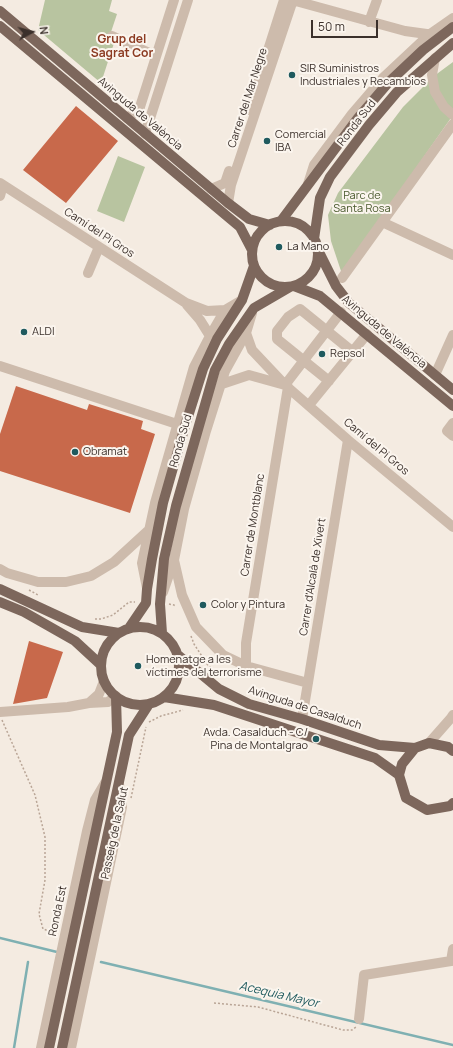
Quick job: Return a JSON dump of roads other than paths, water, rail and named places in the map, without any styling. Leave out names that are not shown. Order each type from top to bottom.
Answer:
[{"type":"main road","name":"Avinguda de València","points":[[0,12],[228,203],[249,219],[270,225]]},
{"type":"main road","name":"Avinguda de València","points":[[0,26],[240,228],[252,250]]},
{"type":"main road","name":"Ronda Sud","points":[[281,221],[358,118],[388,83],[423,50],[453,27]]},
{"type":"main road","name":"Ronda Sud","points":[[314,239],[320,198],[330,177],[369,125],[397,92],[453,43]]},
{"type":"main road","points":[[281,221],[294,222],[306,229],[314,239],[318,250],[316,266],[307,279],[292,287],[275,286],[262,279],[254,266],[252,250],[258,235],[270,225],[281,221]]},
{"type":"main road","name":"Avinguda de València","points":[[318,250],[336,286],[348,303],[453,390]]},
{"type":"main road","name":"Ronda Sud","points":[[129,628],[146,603],[152,559],[163,504],[203,368],[217,339],[242,300],[254,266]]},
{"type":"main road","name":"Avinguda de València","points":[[292,287],[320,296],[453,406]]},
{"type":"main road","name":"Ronda Sud","points":[[162,633],[160,604],[164,559],[176,506],[215,370],[229,344],[254,308],[292,287]]},
{"type":"main road","points":[[0,588],[82,626],[119,633]]},
{"type":"main road","points":[[0,602],[24,612],[75,641],[101,665]]},
{"type":"main road","points":[[145,627],[162,633],[171,641],[178,655],[179,671],[174,686],[164,697],[148,704],[130,704],[116,697],[104,681],[101,665],[107,646],[119,633],[129,628],[145,627]]},
{"type":"main road","name":"Avinguda de Casalduch","points":[[178,655],[219,689],[249,704],[302,719],[379,745],[415,748]]},
{"type":"main road","name":"Ronda Est","points":[[49,1048],[117,732],[116,697]]},
{"type":"main road","points":[[164,697],[214,705],[375,758],[399,775]]},
{"type":"main road","points":[[62,1048],[129,735],[148,704]]},
{"type":"main road","points":[[452,805],[427,810],[406,798],[399,775],[402,764],[415,748],[429,743],[448,746],[453,751]]},
{"type":"street","points":[[127,118],[139,110],[174,0]]},
{"type":"street","points":[[145,134],[188,0]]},
{"type":"street","name":"Carrer del Mar Negre","points":[[211,189],[225,183],[284,0]]},
{"type":"street","points":[[292,0],[405,31],[440,36]]},
{"type":"street","name":"Carrer del Mar Negre","points":[[228,203],[231,185],[292,0]]},
{"type":"street","points":[[369,22],[377,0]]},
{"type":"street","name":"Ronda Sud","points":[[307,188],[314,166],[352,114],[383,78],[416,46],[453,18]]},
{"type":"street","points":[[405,31],[416,46]]},
{"type":"street","points":[[112,36],[156,56]]},
{"type":"street","points":[[435,58],[432,75],[435,92],[444,107],[453,115]]},
{"type":"street","points":[[342,278],[453,124]]},
{"type":"street","points":[[0,196],[1,184]]},
{"type":"street","name":"Camí del Pi Gros","points":[[1,184],[186,303],[207,311],[225,310]]},
{"type":"street","points":[[382,222],[453,255]]},
{"type":"street","points":[[88,274],[99,247]]},
{"type":"street","name":"Ronda Sud","points":[[147,589],[142,563],[155,503],[194,367],[225,310],[242,300]]},
{"type":"street","name":"Camí del Pi Gros","points":[[186,303],[200,320],[210,336]]},
{"type":"street","points":[[160,604],[174,560],[186,502],[225,371],[246,333],[254,308]]},
{"type":"street","points":[[328,381],[277,338],[277,331],[288,317],[300,309],[353,352]]},
{"type":"street","points":[[287,386],[341,312]]},
{"type":"street","name":"Camí del Pi Gros","points":[[246,333],[252,350],[287,386],[348,440],[453,526]]},
{"type":"street","points":[[308,405],[367,334]]},
{"type":"street","points":[[435,375],[453,335]]},
{"type":"street","points":[[0,366],[177,424]]},
{"type":"street","name":"Camí del Pi Gros","points":[[222,384],[249,375],[287,386]]},
{"type":"street","name":"Carrer de Montblanc","points":[[246,666],[246,643],[287,386]]},
{"type":"street","points":[[453,423],[447,431],[453,436]]},
{"type":"street","name":"Carrer d'Alcalà de Xivert","points":[[302,719],[348,440]]},
{"type":"street","points":[[0,569],[7,573],[38,582],[66,582],[91,576],[114,562],[150,529]]},
{"type":"street","points":[[174,560],[182,595],[196,627],[223,655],[246,666],[308,683]]},
{"type":"street","points":[[89,703],[99,694],[104,681]]},
{"type":"street","points":[[0,714],[108,702],[116,697]]},
{"type":"street","points":[[429,743],[453,714]]},
{"type":"street","name":"Ronda Est","points":[[41,1048],[87,831],[95,800],[106,782]]},
{"type":"street","points":[[70,1048],[122,807],[119,782]]},
{"type":"street","points":[[358,1023],[364,975],[451,961],[453,949]]},
{"type":"waterway","name":"Acequia Mayor","points":[[0,938],[57,952]]},
{"type":"waterway","points":[[14,1048],[28,962]]},
{"type":"waterway","name":"Acequia Mayor","points":[[101,962],[453,1045]]},
{"type":"place","name":"SIR Suministros Industriales y Recambios","points":[[292,75]]},
{"type":"place","name":"Comercial IBA","points":[[267,141]]},
{"type":"place","name":"La Mano","points":[[279,247]]},
{"type":"place","name":"ALDI","points":[[24,332]]},
{"type":"place","name":"Repsol","points":[[322,354]]},
{"type":"place","name":"Obramat","points":[[75,452]]},
{"type":"place","name":"Color y Pintura","points":[[203,605]]},
{"type":"place","name":"Homenatge a les víctimes del terrorisme","points":[[138,666]]},
{"type":"place","name":"Avda. Casalduch - C/ Pina de Montalgrao","points":[[316,739]]},
{"type":"district","name":"Grup del Sagrat Cor","points":[[122,47]]},
{"type":"park label","name":"Parc de Santa Rosa","points":[[362,202]]}]
